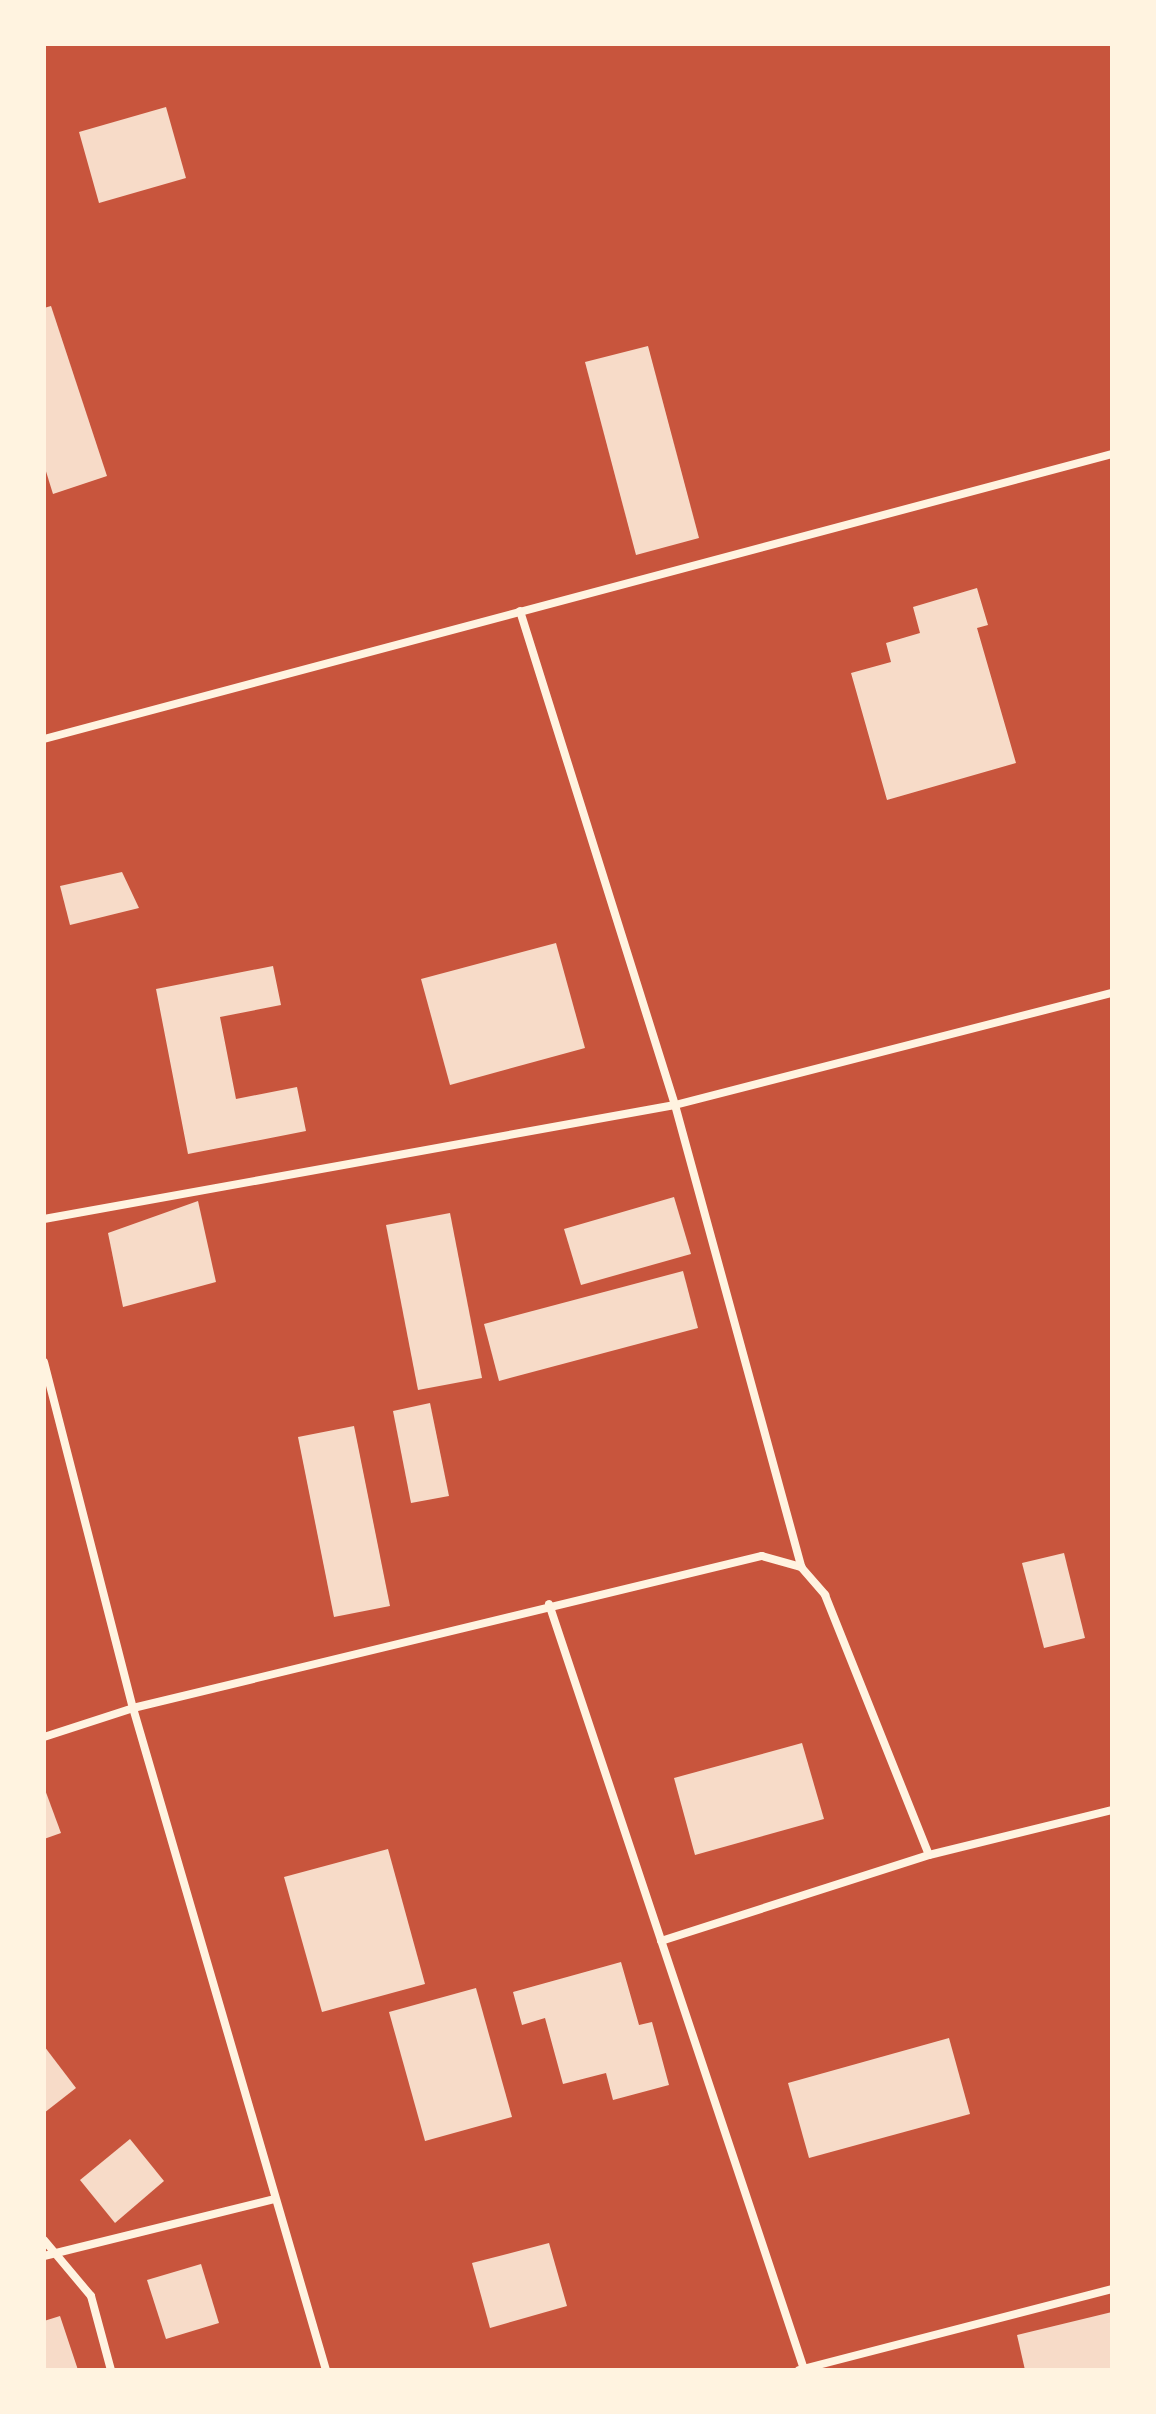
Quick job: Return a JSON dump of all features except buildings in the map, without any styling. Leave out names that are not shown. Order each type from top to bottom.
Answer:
[{"type":"street","points":[[44,739],[1112,454]]},
{"type":"street","points":[[520,611],[675,1105],[801,1567],[825,1595],[929,1855]]},
{"type":"street","points":[[44,1219],[675,1105],[1112,993]]},
{"type":"street","points":[[44,1362],[133,1708],[326,2370]]},
{"type":"street","points":[[44,1737],[133,1708],[549,1604],[762,1556],[801,1567]]},
{"type":"street","points":[[549,1604],[801,2369],[1112,2289]]},
{"type":"street","points":[[661,1941],[929,1855],[1112,1810]]},
{"type":"street","points":[[44,2256],[274,2199]]},
{"type":"street","points":[[44,2240],[91,2296],[111,2370]]}]
